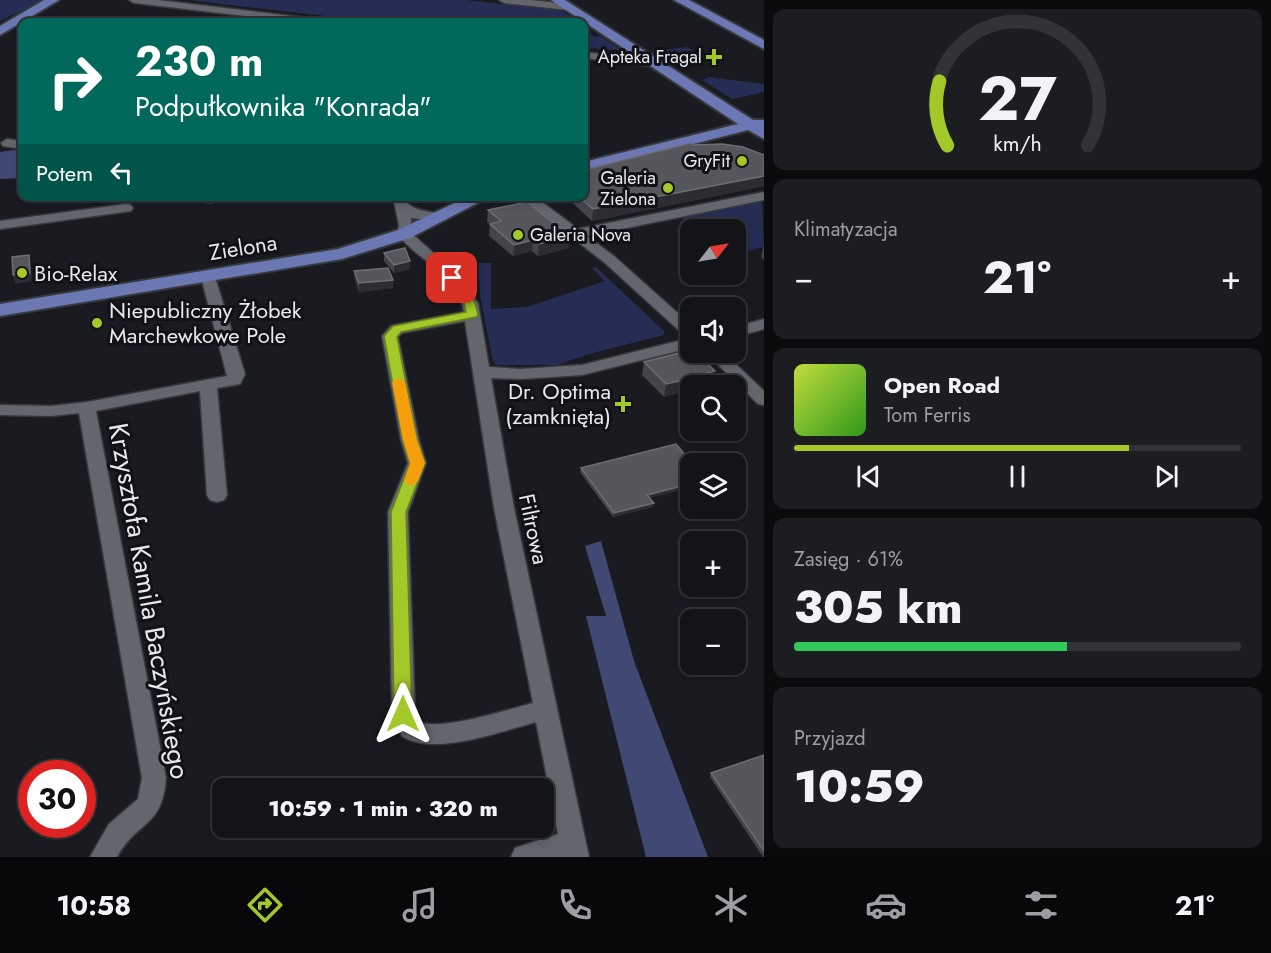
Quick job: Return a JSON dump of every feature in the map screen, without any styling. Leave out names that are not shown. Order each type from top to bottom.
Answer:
[{"type":"main road","points":[[22,18],[53,0]]},
{"type":"main road","points":[[680,0],[764,45]]},
{"type":"main road","points":[[562,3],[585,18]]},
{"type":"main road","points":[[0,31],[18,20]]},
{"type":"main road","points":[[588,20],[753,122]]},
{"type":"main road","points":[[668,145],[753,122],[764,109]]},
{"type":"main road","points":[[588,165],[753,122]]},
{"type":"main road","points":[[704,137],[735,136],[764,141]]},
{"type":"main road","name":"Zielona","points":[[0,310],[342,254],[404,234],[472,201]]},
{"type":"street","points":[[134,0],[268,18]]},
{"type":"street","points":[[504,0],[562,3]]},
{"type":"street","points":[[610,58],[628,57],[637,51]]},
{"type":"street","points":[[588,55],[657,64]]},
{"type":"street","points":[[7,143],[18,144]]},
{"type":"street","points":[[577,234],[764,196]]},
{"type":"street","points":[[401,201],[414,215],[437,217]]},
{"type":"street","points":[[401,201],[406,226],[404,234]]},
{"type":"street","points":[[532,201],[618,267],[680,323]]},
{"type":"street","points":[[0,225],[126,208]]},
{"type":"street","name":"Filtrowa","points":[[404,234],[430,255],[452,278],[470,303],[504,508],[548,709],[574,849]]},
{"type":"street","points":[[0,410],[51,411],[87,407],[208,387],[234,380],[237,374],[208,277]]},
{"type":"street","points":[[472,315],[397,329],[390,336],[410,440],[417,463],[398,512],[403,714],[412,732],[434,736],[548,709]]},
{"type":"street","points":[[746,329],[764,324]]},
{"type":"street","points":[[481,372],[520,374],[582,370],[680,346]]},
{"type":"street","points":[[724,363],[764,400]]},
{"type":"street","points":[[208,387],[217,495]]},
{"type":"street","name":"Krzysztofa Kamila Baczyńskiego","points":[[87,407],[154,778],[153,798],[141,815],[118,832],[103,857]]},
{"type":"street","points":[[524,857],[574,849]]},
{"type":"shaded area","points":[[0,0],[44,0],[0,21]]},
{"type":"shaded area","points":[[188,0],[466,0],[560,10],[573,18],[342,18]]},
{"type":"shaded area","points":[[588,33],[595,37],[600,36],[622,50],[588,48]]},
{"type":"shaded area","points":[[687,47],[708,59],[679,60],[651,52]]},
{"type":"shaded area","points":[[709,77],[764,84],[764,92],[732,99],[702,80]]},
{"type":"shaded area","points":[[18,151],[18,178],[0,179],[0,152]]},
{"type":"shaded area","points":[[762,199],[764,247],[746,251],[746,219],[683,219],[684,215]]},
{"type":"shaded area","points":[[478,263],[491,263],[491,309],[527,307],[605,281],[592,268],[596,267],[664,331],[664,335],[589,354],[557,365],[496,365],[493,361],[480,296]]},
{"type":"shaded area","points":[[601,541],[634,661],[708,857],[646,857],[586,616],[606,616],[585,546]]},
{"type":"building","name":"Galeria Zielona","points":[[691,143],[743,147],[764,155],[764,176],[593,209],[584,201],[588,201],[588,169]]},
{"type":"building","points":[[527,202],[570,236],[539,244],[533,240],[514,245],[490,224],[501,221],[488,210]]},
{"type":"building","points":[[405,248],[410,261],[394,265],[384,253]]},
{"type":"building","points":[[29,255],[30,273],[13,275],[12,257]]},
{"type":"building","points":[[388,268],[393,280],[359,283],[354,271]]},
{"type":"building","points":[[680,353],[680,363],[707,363],[715,371],[705,375],[680,375],[680,381],[666,384],[644,362]]},
{"type":"building","points":[[676,444],[684,453],[680,453],[680,487],[647,495],[654,503],[614,513],[581,468]]},
{"type":"building","points":[[764,755],[764,851],[711,773]]},
{"type":"slow traffic","points":[[399,382],[410,440],[417,463],[411,481]]},
{"type":"place","name":"Apteka Fragal","points":[[714,57]]},
{"type":"place","name":"GryFit","points":[[742,161]]},
{"type":"place","name":"Galeria Zielona","points":[[668,188]]},
{"type":"place","name":"Galeria Nova","points":[[518,235]]},
{"type":"place","name":"Bio-Relax","points":[[22,273]]},
{"type":"place","name":"Niepubliczny Żłobek Marchewkowe Pole","points":[[97,323]]},
{"type":"place","name":"Dr. Optima (zamknięta)","points":[[623,404]]},
{"type":"route","points":[[403,714],[403,640],[398,512],[417,468],[417,463],[410,440],[390,336],[397,329],[472,315],[470,303],[452,278]]}]
